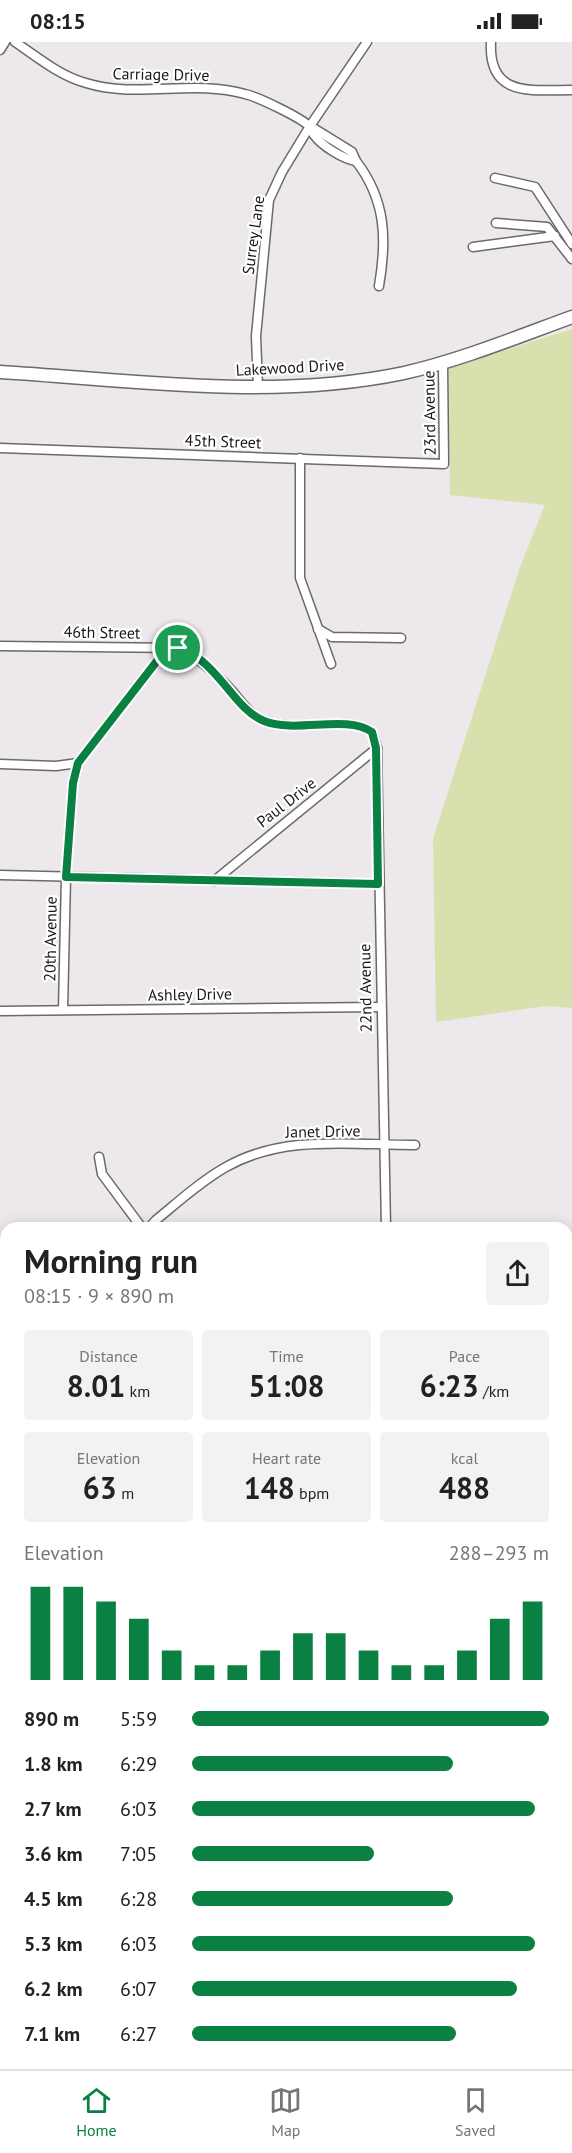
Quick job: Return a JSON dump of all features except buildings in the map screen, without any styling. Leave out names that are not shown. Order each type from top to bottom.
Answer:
[{"type":"street","points":[[0,50],[5,42]]},
{"type":"street","name":"Carriage Drive","points":[[15,42],[61,72],[84,83],[110,89],[219,90],[244,94],[268,103],[310,126],[314,136],[346,159],[356,161],[378,197],[382,223],[382,268],[379,286]]},
{"type":"street","name":"Surrey Lane","points":[[258,387],[256,336],[269,201],[282,172],[310,126],[367,42]]},
{"type":"street","points":[[491,42],[494,68],[501,80],[509,86],[521,90],[572,90]]},
{"type":"street","points":[[495,178],[535,188],[572,244]]},
{"type":"street","points":[[496,223],[547,227],[572,259]]},
{"type":"street","points":[[473,247],[555,236]]},
{"type":"street","name":"Lakewood Drive","points":[[0,372],[258,387],[345,382],[404,373],[443,362],[572,317]]},
{"type":"street","name":"23rd Avenue","points":[[443,362],[444,464]]},
{"type":"street","name":"45th Street","points":[[0,448],[444,464]]},
{"type":"street","points":[[300,458],[301,586],[306,592],[331,664]]},
{"type":"street","points":[[318,629],[332,637],[401,638]]},
{"type":"street","name":"46th Street","points":[[0,646],[178,648],[194,656],[262,720],[277,725],[303,727],[364,727],[372,732],[376,748]]},
{"type":"street","name":"20th Avenue","points":[[63,1010],[66,877],[73,783],[78,763],[167,648]]},
{"type":"street","name":"Paul Drive","points":[[214,881],[376,748]]},
{"type":"street","name":"22nd Avenue","points":[[376,748],[386,1222]]},
{"type":"street","points":[[0,764],[56,766],[78,763]]},
{"type":"street","points":[[0,874],[378,884]]},
{"type":"street","name":"Ashley Drive","points":[[0,1011],[380,1007]]},
{"type":"street","name":"Janet Drive","points":[[154,1222],[203,1183],[248,1156],[288,1144],[415,1145]]},
{"type":"street","points":[[99,1157],[102,1174],[138,1222]]},
{"type":"green space","points":[[572,329],[572,1008],[546,1006],[436,1022],[433,839],[520,567],[545,505],[450,495],[449,368]]},
{"type":"route","points":[[167,648],[178,648],[194,656],[213,672],[248,710],[262,720],[277,725],[303,727],[354,725],[372,732],[376,748],[378,884],[66,877],[70,809],[78,763],[167,648]]}]
